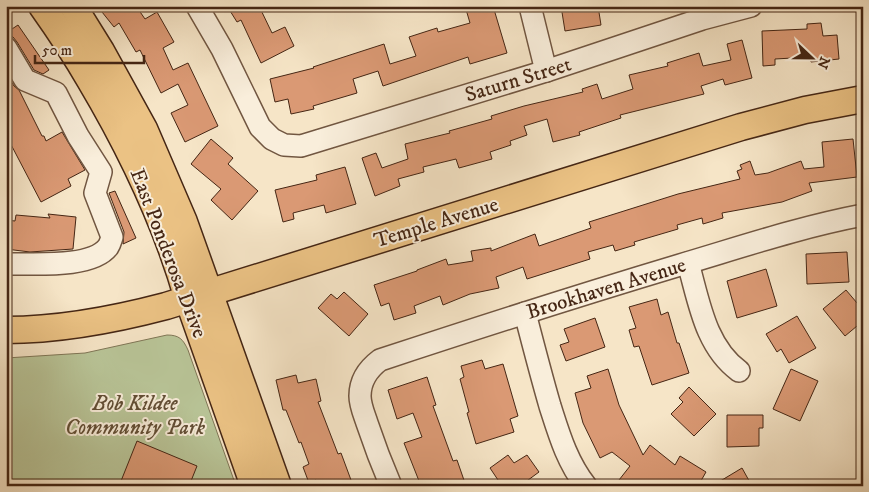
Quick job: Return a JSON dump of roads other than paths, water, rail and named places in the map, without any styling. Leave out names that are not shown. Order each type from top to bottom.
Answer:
[{"type":"main road","name":"East Ponderosa Drive","points":[[42,6],[61,32],[116,124],[156,209],[180,271],[199,296],[278,486]]},
{"type":"main road","name":"East Ponderosa Drive","points":[[73,6],[101,51],[144,129],[184,222],[199,296],[254,486]]},
{"type":"main road","name":"Temple Avenue","points":[[6,330],[86,325],[124,317],[199,296],[741,127],[805,110],[863,99]]},
{"type":"street","name":"Saturn Street","points":[[197,6],[222,49],[260,127],[272,139],[284,145],[301,146],[546,71],[701,13],[751,6]]},
{"type":"street","points":[[530,6],[546,71]]},
{"type":"street","points":[[6,48],[24,80],[56,93],[78,136],[101,172],[94,193],[112,237],[109,246],[90,258],[73,262],[6,264]]},
{"type":"street","name":"Brookhaven Avenue","points":[[391,486],[361,406],[360,397],[362,384],[367,372],[380,360],[525,313],[797,230],[863,215]]},
{"type":"street","points":[[688,263],[709,334],[722,356],[738,370]]},
{"type":"street","points":[[525,313],[540,374],[561,442],[575,471],[586,486]]},
{"type":"park label","name":"Bob Kildee Community Park","points":[[135,415]]}]
